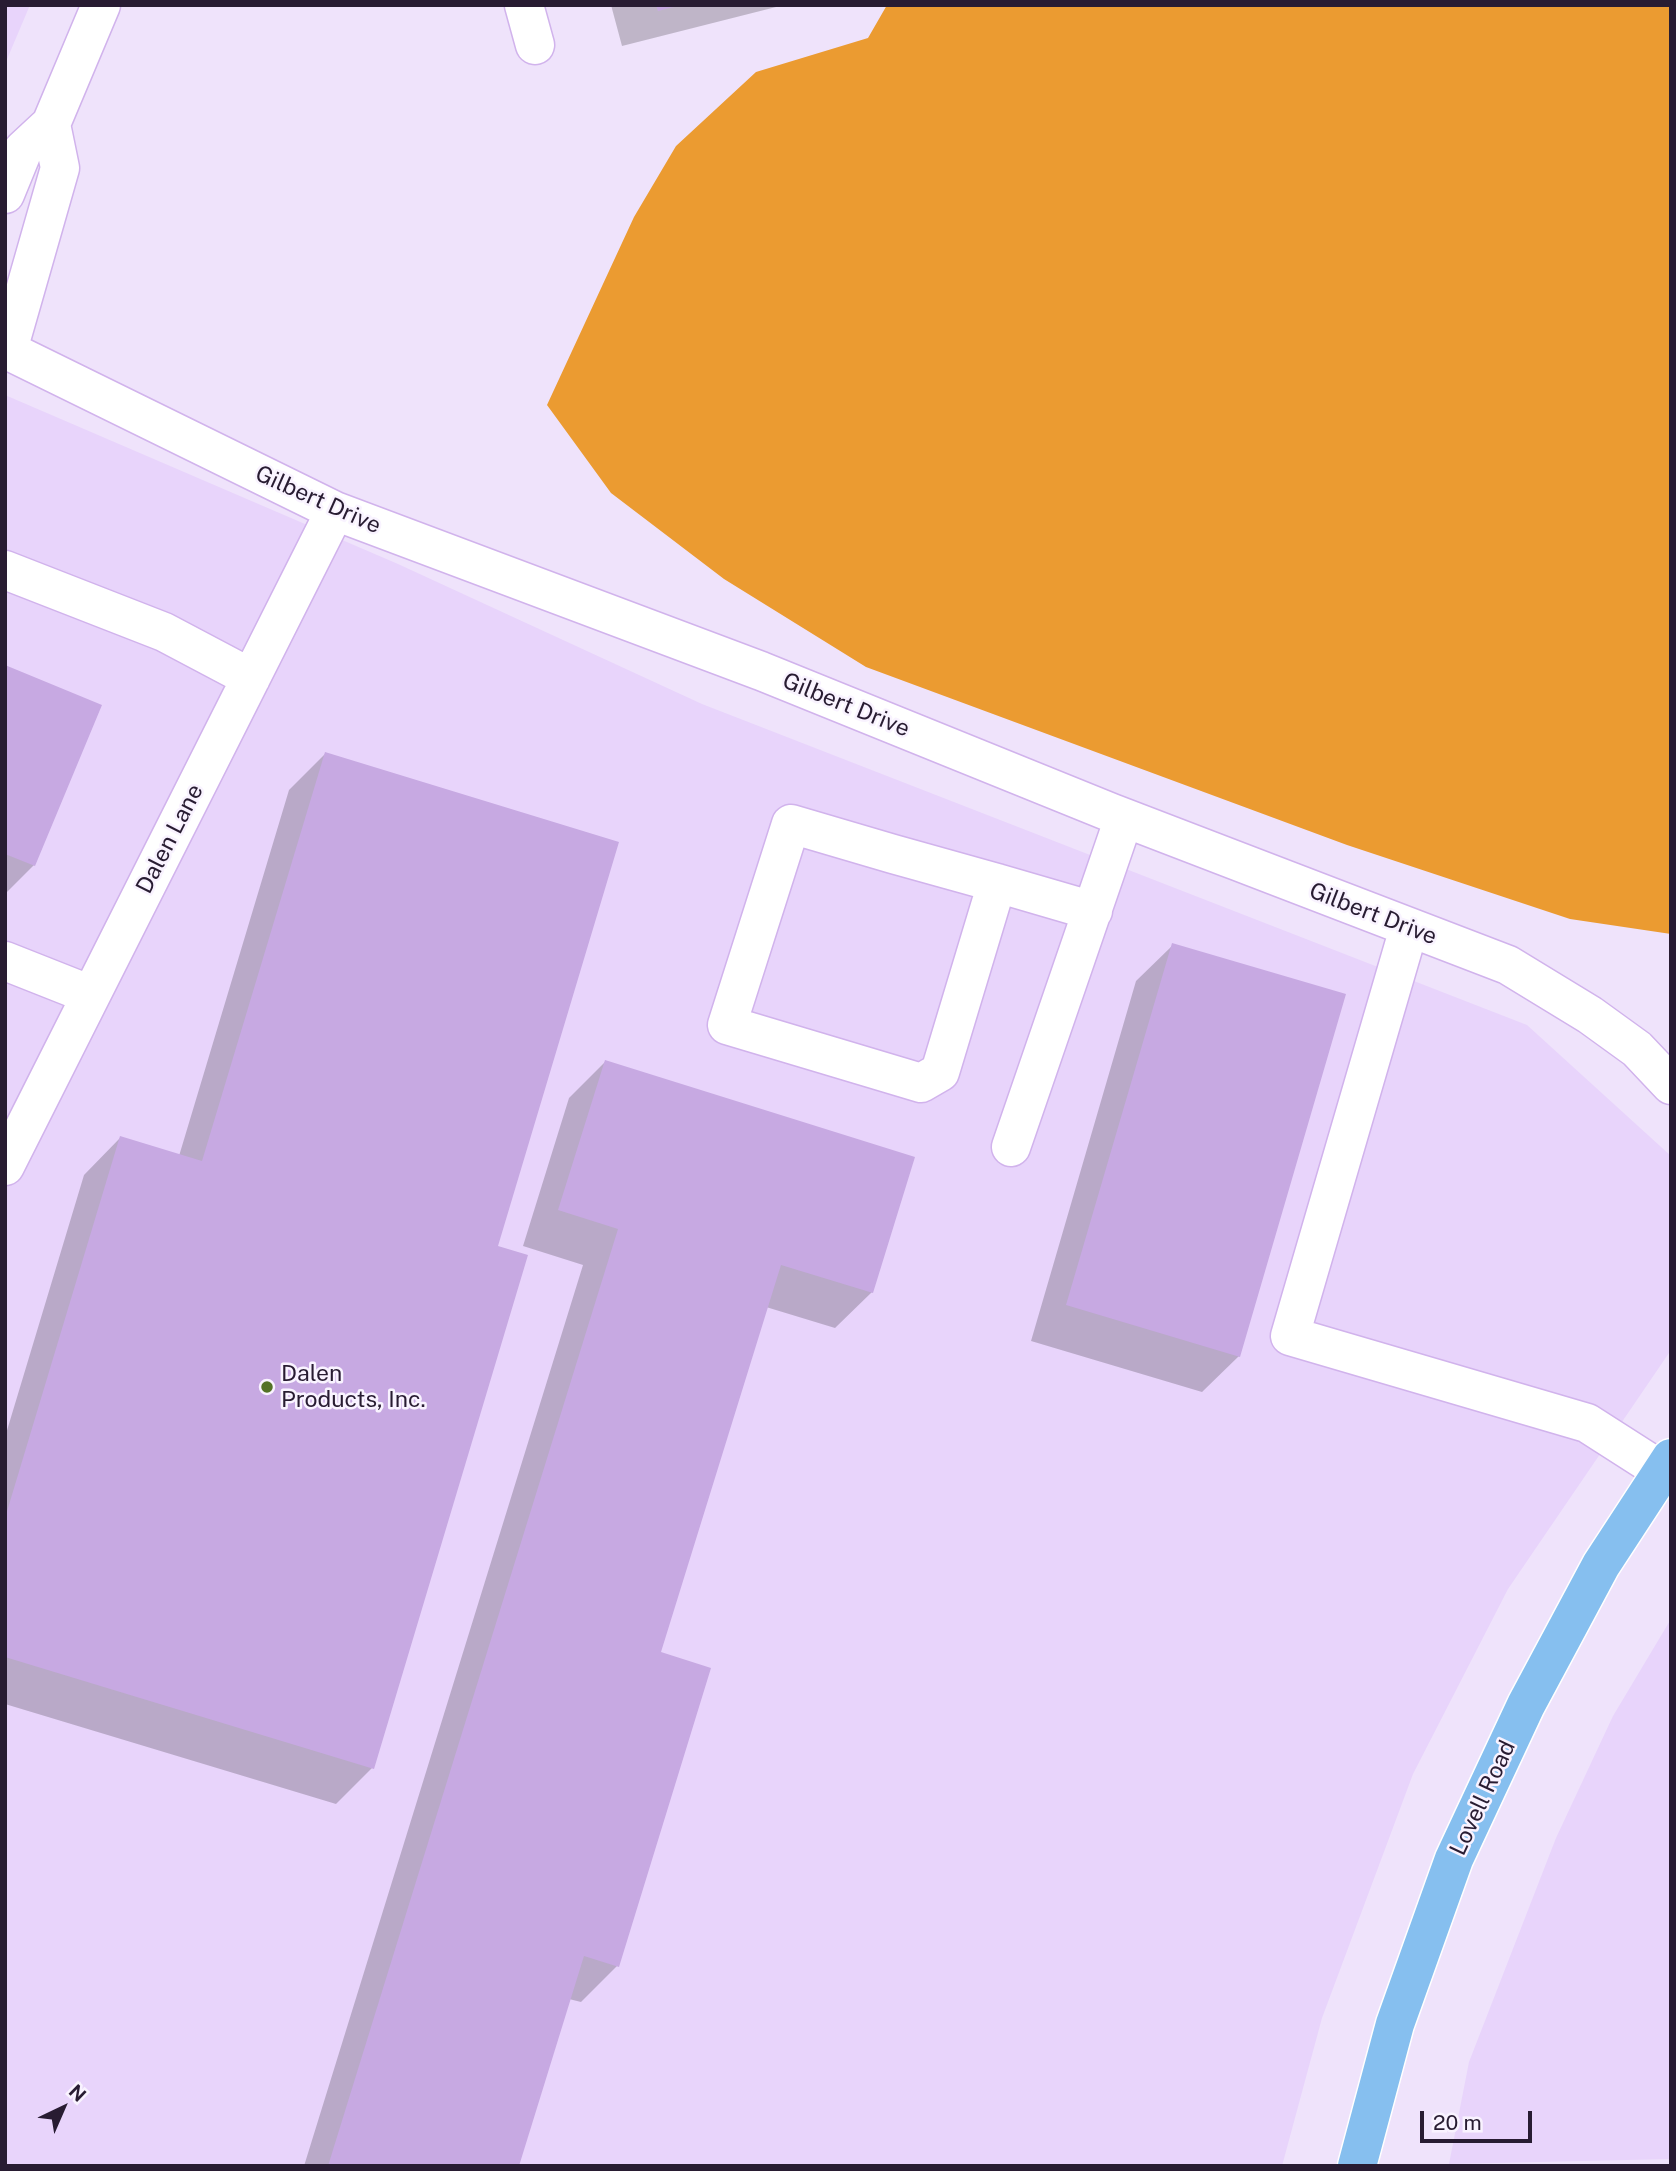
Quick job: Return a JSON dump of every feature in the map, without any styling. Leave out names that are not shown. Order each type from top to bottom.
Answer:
[{"type":"main road","name":"Lovell Road","points":[[1357,2166],[1395,2024],[1454,1859],[1527,1705],[1601,1565],[1666,1465]]},
{"type":"street","points":[[5,194],[23,150],[51,124],[101,5]]},
{"type":"street","points":[[524,5],[535,45]]},
{"type":"street","points":[[7,350],[60,168],[51,124]]},
{"type":"street","name":"Gilbert Drive","points":[[7,350],[335,511],[761,671],[1125,818],[1508,965],[1590,1015],[1637,1049],[1671,1085]]},
{"type":"street","name":"Dalen Lane","points":[[5,1166],[335,511]]},
{"type":"street","points":[[5,570],[164,632],[251,678]]},
{"type":"street","points":[[1011,1147],[1125,818]]},
{"type":"street","points":[[997,883],[940,1072],[921,1083],[727,1025],[791,824],[997,883],[1093,911]]},
{"type":"street","points":[[1409,928],[1290,1336],[1587,1423],[1666,1465]]},
{"type":"street","points":[[5,961],[92,995]]},
{"type":"shaded area","points":[[5,5],[30,5],[5,64]]},
{"type":"shaded area","points":[[887,5],[1671,5],[1671,934],[1570,919],[1347,845],[866,667],[724,579],[611,493],[547,405],[634,217],[676,146],[756,72],[868,38]]},
{"type":"shaded area","points":[[5,395],[398,564],[702,704],[1527,1025],[1671,1156],[1671,1350],[1508,1589],[1413,1774],[1322,2018],[1282,2166],[5,2166]]},
{"type":"shaded area","points":[[1671,1619],[1671,2159],[1449,2164],[1469,2062],[1556,1838],[1613,1716]]},
{"type":"building","points":[[656,5],[677,5],[677,6],[658,11]]},
{"type":"building","points":[[5,665],[102,705],[35,866],[5,854]]},
{"type":"building","name":"Dalen Products, Inc.","points":[[325,752],[619,842],[498,1246],[528,1255],[374,1769],[5,1657],[5,1518],[120,1136],[202,1161]]},
{"type":"building","points":[[1172,943],[1346,994],[1240,1357],[1066,1305]]},
{"type":"building","points":[[605,1060],[915,1157],[873,1293],[781,1265],[661,1652],[711,1668],[619,1967],[584,1956],[519,2166],[328,2166],[618,1229],[558,1210]]},
{"type":"place","name":"Dalen Products, Inc.","points":[[267,1387]]}]
